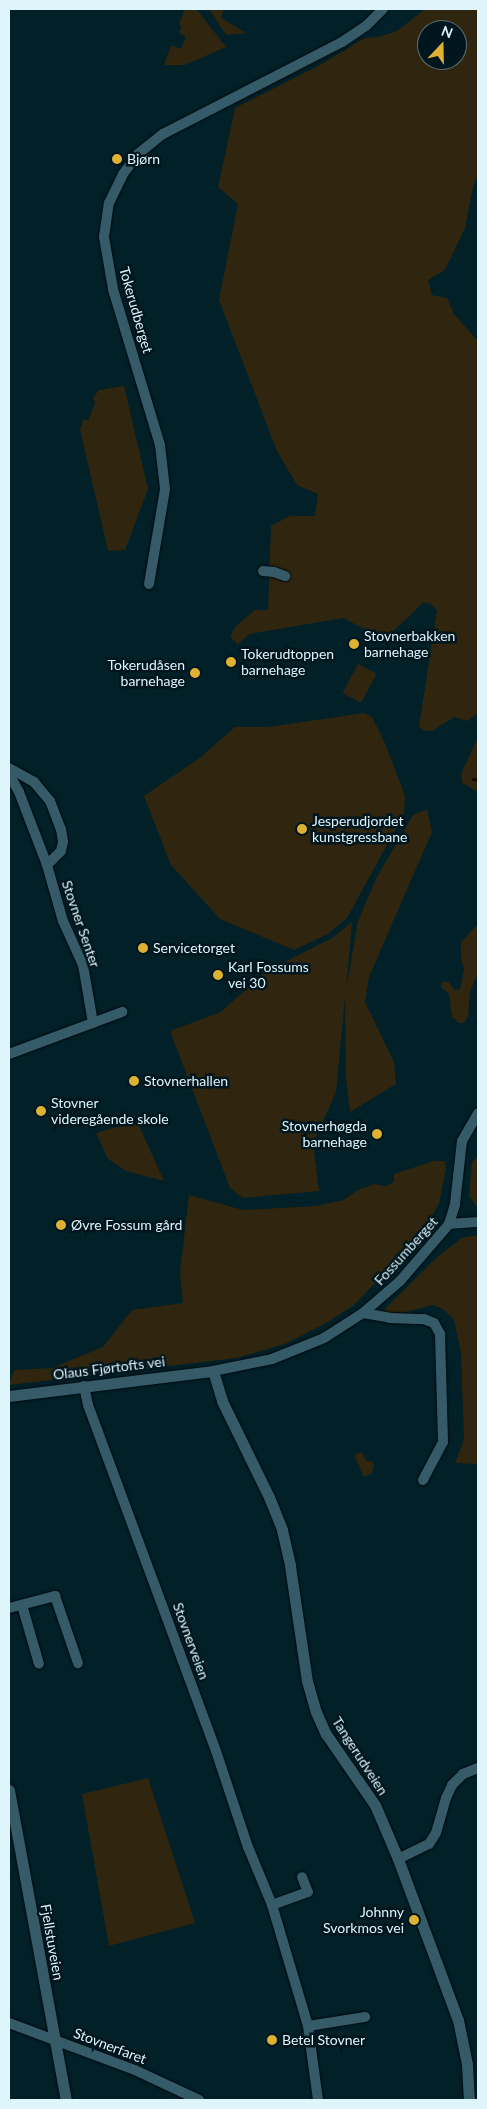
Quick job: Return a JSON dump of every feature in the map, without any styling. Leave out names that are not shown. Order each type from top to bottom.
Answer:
[{"type":"street","name":"Tokerudberget","points":[[149,584],[165,489],[160,445],[113,289],[104,237],[109,204],[123,174],[138,154],[164,134],[342,42],[366,26],[383,9]]},
{"type":"street","points":[[263,571],[285,576]]},
{"type":"street","points":[[9,768],[34,782],[50,801],[61,829],[63,842],[61,851],[47,865]]},
{"type":"street","name":"Stovner Senter","points":[[9,774],[19,792],[47,865],[63,921],[83,965],[93,1023]]},
{"type":"street","points":[[9,1054],[122,1012]]},
{"type":"street","name":"Fossumberget","points":[[213,1371],[281,1355],[324,1338],[363,1313],[400,1281],[449,1224],[455,1204],[459,1154],[462,1141],[478,1113]]},
{"type":"street","points":[[449,1224],[478,1222]]},
{"type":"street","points":[[363,1313],[390,1318],[424,1319],[434,1323],[440,1334],[442,1442],[423,1480]]},
{"type":"street","name":"Olaus Fjørtofts vei","points":[[9,1396],[213,1371]]},
{"type":"street","name":"Tangerudveien","points":[[213,1371],[222,1400],[269,1497],[282,1530],[290,1566],[306,1675],[316,1712],[326,1734],[375,1805],[398,1859],[458,2020],[467,2064],[469,2100]]},
{"type":"street","name":"Stovnerveien","points":[[84,1386],[88,1405],[213,1742],[248,1847],[272,1905],[308,2026],[318,2100]]},
{"type":"street","points":[[9,1608],[55,1596],[78,1662]]},
{"type":"street","points":[[22,1605],[39,1664]]},
{"type":"street","points":[[398,1859],[429,1844],[436,1833],[446,1798],[452,1785],[463,1774],[478,1768]]},
{"type":"street","name":"Fjellstuveien","points":[[9,1790],[66,2100]]},
{"type":"street","points":[[272,1905],[308,1892],[302,1877]]},
{"type":"street","points":[[308,2026],[364,2017]]},
{"type":"street","name":"Stovnerfaret","points":[[9,2023],[160,2080],[199,2100]]},
{"type":"shaded area","points":[[185,9],[198,11],[226,47],[185,65],[164,65],[171,45],[181,49],[186,37],[179,33],[182,26],[179,24]]},
{"type":"shaded area","points":[[209,9],[224,9],[221,18],[246,33],[226,35]]},
{"type":"shaded area","points":[[425,9],[478,9],[478,174],[473,187],[465,228],[445,270],[428,280],[432,295],[447,298],[454,314],[478,341],[478,713],[467,721],[454,717],[432,731],[423,730],[419,727],[437,610],[430,604],[424,602],[385,639],[343,618],[250,634],[238,644],[230,637],[235,627],[255,610],[268,610],[271,526],[290,516],[315,516],[318,494],[297,485],[277,451],[219,300],[238,204],[218,187],[235,108],[320,65],[365,38],[379,37],[397,31]]},
{"type":"shaded area","points":[[124,386],[148,489],[125,550],[108,551],[80,429],[84,419],[88,421],[95,403],[93,398],[99,390]]},
{"type":"shaded area","points":[[358,664],[377,674],[361,703],[343,693]]},
{"type":"shaded area","points":[[364,713],[372,717],[384,741],[405,796],[404,814],[347,918],[328,934],[294,950],[220,919],[171,865],[144,796],[201,757],[235,727],[268,727]]},
{"type":"shaded area","points":[[478,737],[478,792],[462,783],[461,774]]},
{"type":"shaded area","points":[[427,809],[432,832],[369,977],[365,1002],[394,1062],[396,1084],[350,1112],[346,1078],[345,998],[336,1092],[313,1144],[319,1191],[243,1198],[230,1188],[170,1031],[221,1012],[265,972],[332,938],[352,922],[346,990],[358,921],[377,877],[413,815]]},
{"type":"shaded area","points":[[475,927],[478,927],[478,973],[470,992],[468,1016],[464,1023],[459,1023],[452,1017],[449,994],[441,987],[442,982],[449,982],[454,990],[460,989],[464,969],[461,958],[461,942]]},
{"type":"shaded area","points":[[137,1121],[164,1181],[126,1171],[108,1159],[96,1133]]},
{"type":"shaded area","points":[[478,1157],[478,1208],[469,1196],[472,1162]]},
{"type":"shaded area","points":[[434,1161],[445,1161],[446,1168],[439,1203],[423,1233],[354,1305],[328,1322],[285,1344],[237,1358],[9,1385],[14,1370],[52,1368],[103,1347],[132,1310],[183,1303],[180,1273],[189,1195],[243,1210],[316,1206],[343,1200],[358,1190],[374,1184],[386,1186],[394,1182],[394,1174]]},
{"type":"shaded area","points":[[478,1235],[478,1464],[455,1463],[464,1439],[461,1353],[454,1320],[443,1309],[433,1305],[406,1312],[385,1313],[386,1308],[437,1257],[462,1238]]},
{"type":"shaded area","points":[[362,1452],[366,1461],[373,1462],[374,1466],[372,1473],[364,1477],[354,1455]]},
{"type":"shaded area","points":[[148,1778],[195,1923],[109,1946],[82,1794]]},
{"type":"waterway","points":[[473,779],[478,780]]},
{"type":"place","name":"Bjørn","points":[[117,159]]},
{"type":"place","name":"Stovnerbakken barnehage","points":[[354,644]]},
{"type":"place","name":"Tokerudtoppen barnehage","points":[[231,662]]},
{"type":"place","name":"Tokerudåsen barnehage","points":[[195,673]]},
{"type":"place","name":"Jesperudjordet kunstgressbane","points":[[302,829]]},
{"type":"place","name":"Servicetorget","points":[[143,948]]},
{"type":"place","name":"Karl Fossums vei 30","points":[[218,975]]},
{"type":"place","name":"Stovnerhallen","points":[[134,1081]]},
{"type":"place","name":"Stovner videregående skole","points":[[41,1111]]},
{"type":"place","name":"Stovnerhøgda barnehage","points":[[377,1134]]},
{"type":"place","name":"Øvre Fossum gård","points":[[61,1225]]},
{"type":"place","name":"Johnny Svorkmos vei","points":[[414,1920]]},
{"type":"place","name":"Betel Stovner","points":[[272,2040]]}]
